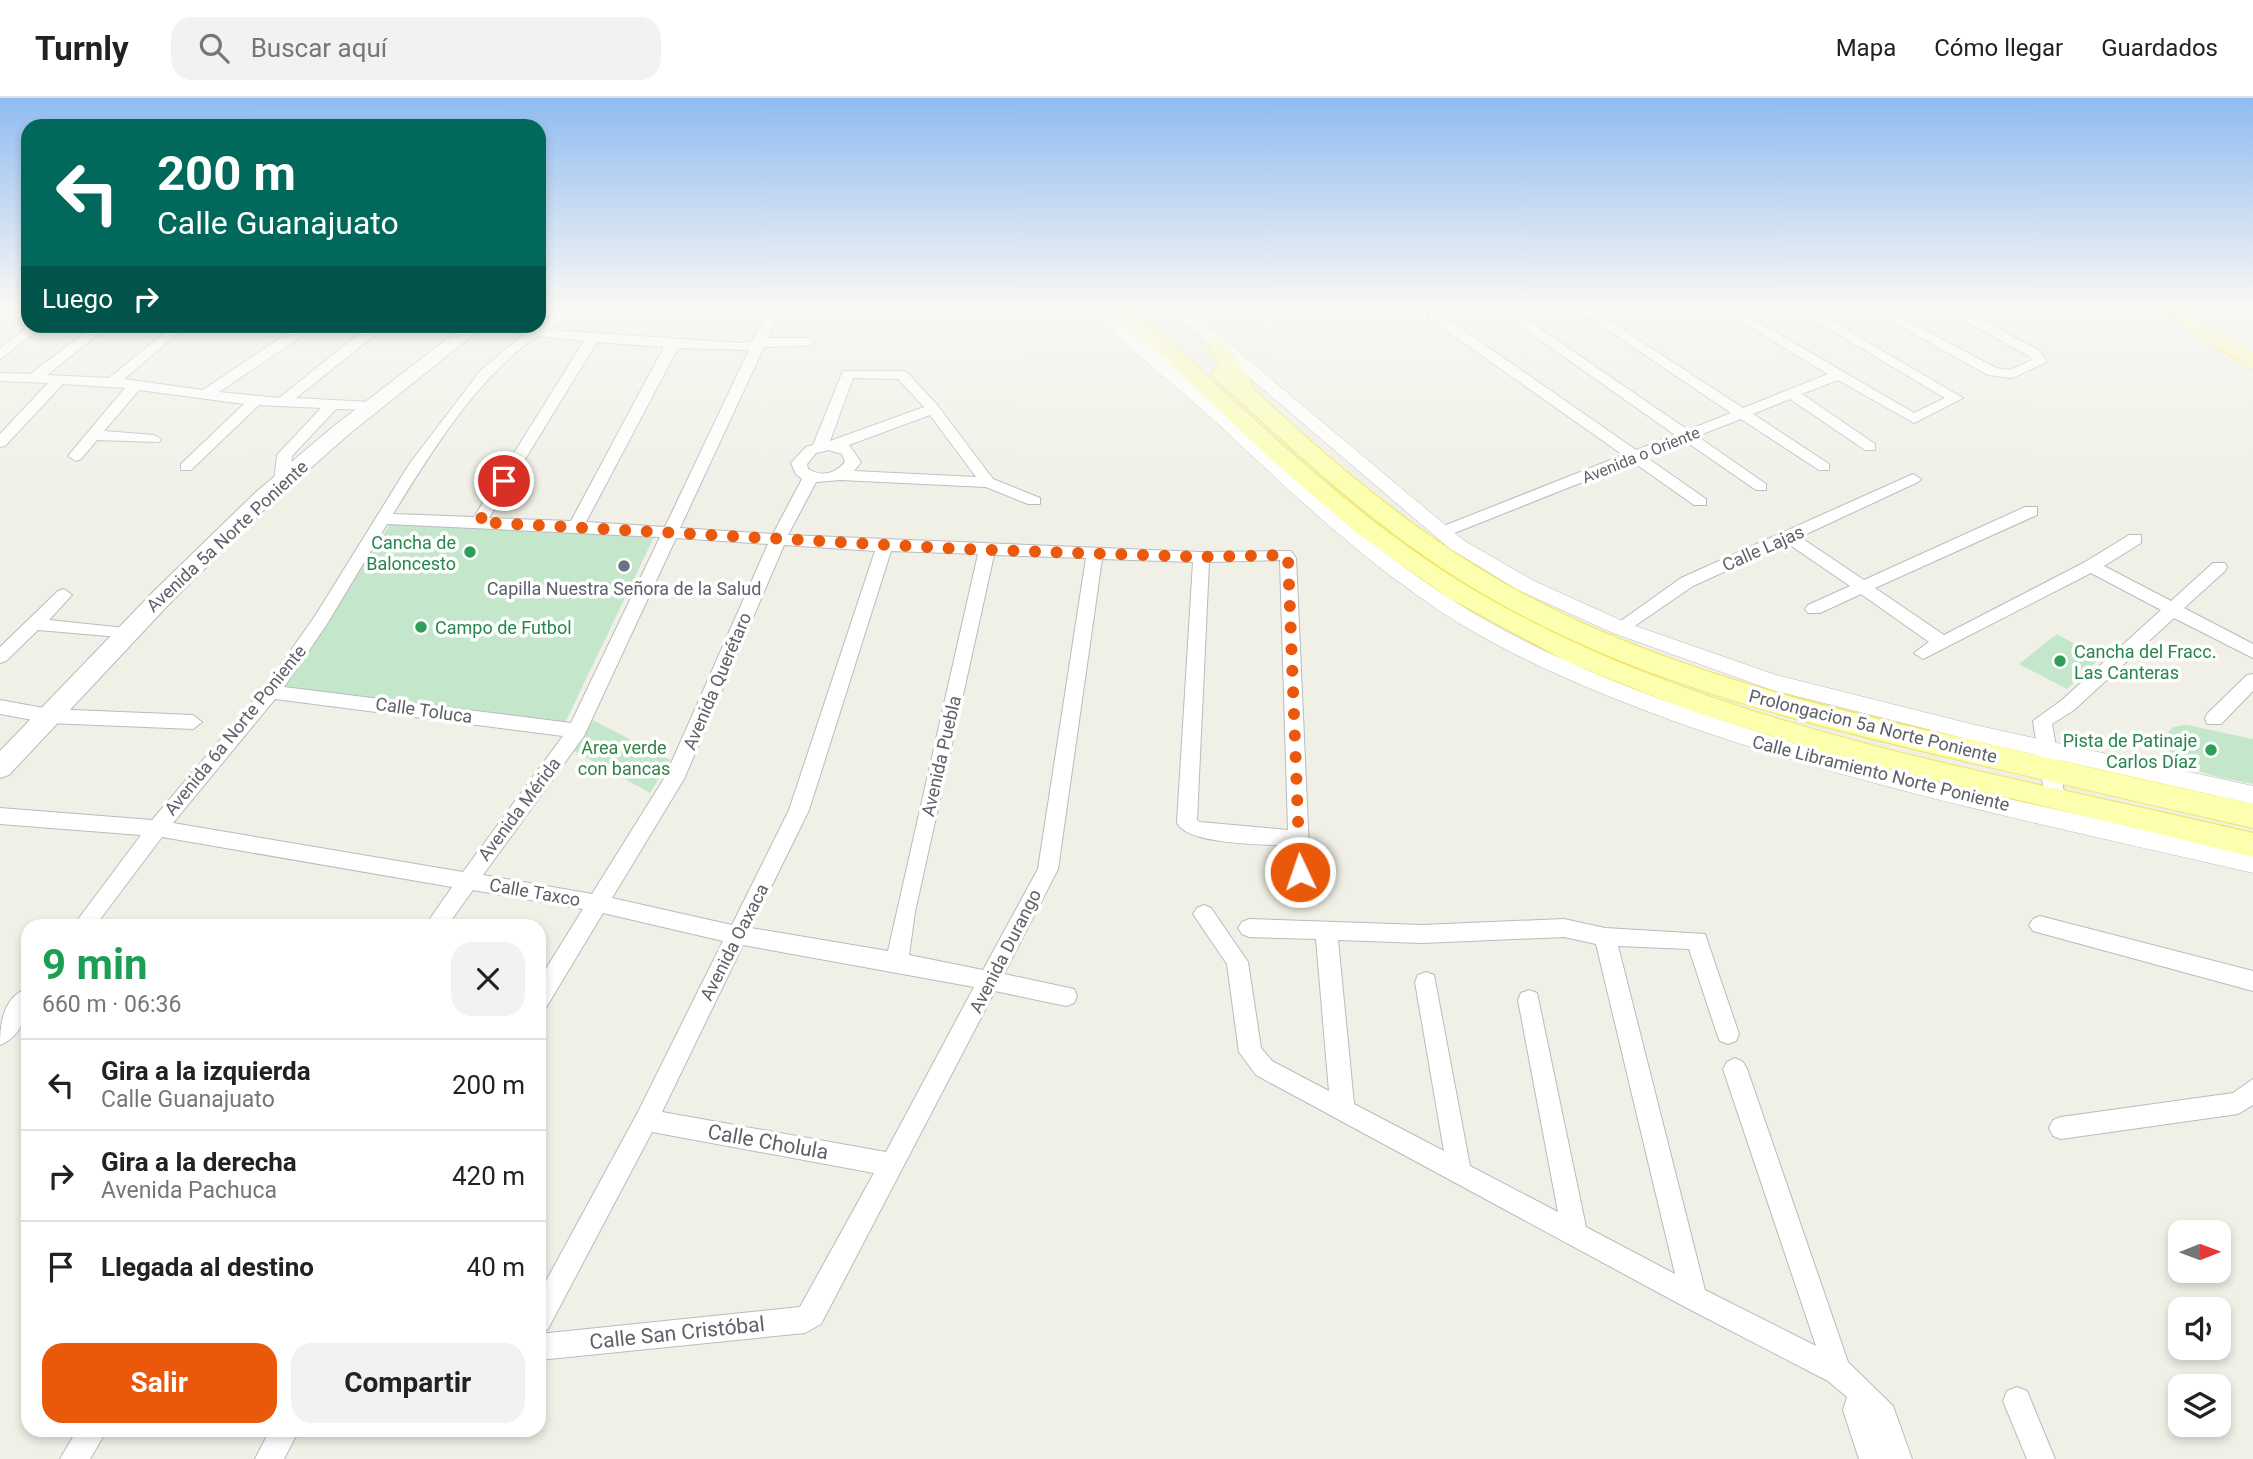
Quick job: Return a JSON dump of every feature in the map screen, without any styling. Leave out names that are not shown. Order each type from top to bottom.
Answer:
[{"type":"main road","name":"Avenida 5a Norte Poniente","points":[[0,768],[125,634],[282,482],[418,370]]},
{"type":"main road","points":[[1177,370],[1391,548],[1458,593],[1526,631],[1630,678],[1751,722],[2253,845]]},
{"type":"main road","points":[[1178,370],[1217,404]]},
{"type":"main road","name":"Prolongacion 5a Norte Poniente","points":[[1226,370],[1251,399],[1357,496],[1408,533],[1483,582],[1545,615],[1641,658],[1751,696],[1866,728],[2041,761],[2253,816]]},
{"type":"main road","points":[[1230,370],[1251,399]]},
{"type":"main road","points":[[1235,374],[1280,398]]},
{"type":"main road","points":[[1975,733],[2041,761]]},
{"type":"street","points":[[33,379],[46,370]]},
{"type":"street","points":[[113,382],[127,370]]},
{"type":"street","points":[[205,395],[239,370]]},
{"type":"street","points":[[285,400],[323,370]]},
{"type":"street","name":"Avenida 6a Norte Poniente","points":[[88,919],[157,828],[271,692],[321,620],[415,466],[490,370]]},
{"type":"street","points":[[479,522],[574,370]]},
{"type":"street","points":[[576,526],[626,426],[658,370]]},
{"type":"street","name":"Avenida Mérida","points":[[440,919],[577,731],[745,370]]},
{"type":"street","points":[[1238,370],[1280,398],[1438,530],[1525,585],[1620,628],[1772,682],[1975,733]]},
{"type":"street","points":[[1511,370],[1700,502]]},
{"type":"street","points":[[1591,370],[1761,487]]},
{"type":"street","points":[[1675,370],[1824,467]]},
{"type":"street","points":[[1829,370],[1914,419],[1956,398],[1906,370]]},
{"type":"street","points":[[1991,370],[2000,374],[2012,374],[2022,370]]},
{"type":"street","points":[[827,446],[844,371],[905,372],[988,482]]},
{"type":"street","name":"Avenida o Oriente","points":[[1438,530],[1736,410],[1838,375]]},
{"type":"street","points":[[0,390],[7,378],[113,382],[255,401],[285,400],[371,406]]},
{"type":"street","points":[[0,443],[59,380]]},
{"type":"street","points":[[158,388],[222,380]]},
{"type":"street","points":[[76,456],[135,385]]},
{"type":"street","points":[[1791,393],[1870,447]]},
{"type":"street","points":[[186,467],[255,401]]},
{"type":"street","points":[[282,482],[285,455],[334,403]]},
{"type":"street","name":"Calle Libramiento Norte Poniente","points":[[1217,404],[1318,510],[1368,552],[1444,604],[1515,645],[1614,691],[1740,737],[1866,773],[2253,863]]},
{"type":"street","points":[[933,409],[805,454],[799,463],[801,471],[811,477],[839,475],[988,482],[1034,501]]},
{"type":"street","points":[[93,435],[155,439]]},
{"type":"street","points":[[827,446],[852,457],[851,466],[839,475]]},
{"type":"street","name":"Avenida Querétaro","points":[[546,987],[674,779],[778,539],[811,477]]},
{"type":"street","name":"Calle Lajas","points":[[1620,628],[1687,582],[1913,479]]},
{"type":"street","points":[[1814,609],[2031,511]]},
{"type":"street","points":[[381,519],[576,526],[885,546],[1200,557],[1285,555],[1288,558],[1300,872]]},
{"type":"street","points":[[1790,537],[1943,643]]},
{"type":"street","points":[[1923,653],[2091,566],[2135,539]]},
{"type":"street","name":"Avenida Oaxaca","points":[[546,1307],[646,1120],[799,810],[885,546]]},
{"type":"street","name":"Avenida Puebla","points":[[897,962],[987,550]]},
{"type":"street","name":"Avenida Durango","points":[[812,1315],[1048,869],[1095,553]]},
{"type":"street","points":[[1200,557],[1186,820],[1189,826],[1298,839]]},
{"type":"street","points":[[2091,566],[2253,652]]},
{"type":"street","points":[[2055,798],[2041,761],[2042,721],[2087,688],[2219,567]]},
{"type":"street","points":[[0,657],[64,595]]},
{"type":"street","points":[[34,624],[125,634]]},
{"type":"street","points":[[2214,719],[2253,680]]},
{"type":"street","name":"Calle Toluca","points":[[271,692],[577,731]]},
{"type":"street","points":[[0,707],[49,716],[193,722]]},
{"type":"street","points":[[2041,761],[2253,795]]},
{"type":"street","name":"Calle Taxco","points":[[0,816],[157,828],[596,903],[737,935],[897,962],[990,983],[1066,996]]},
{"type":"street","points":[[1204,914],[1237,962],[1250,1052],[1264,1068],[1694,1298],[1838,1371],[1862,1392],[1883,1416],[1898,1459]]},
{"type":"street","points":[[2040,925],[2253,981]]},
{"type":"street","points":[[1249,928],[1422,934],[1564,928],[1605,937],[1698,940],[1728,1034]]},
{"type":"street","points":[[1326,931],[1343,1111]]},
{"type":"street","points":[[1605,937],[1694,1298]]},
{"type":"street","points":[[1426,982],[1459,1170]]},
{"type":"street","points":[[1529,1000],[1575,1235]]},
{"type":"street","points":[[0,1035],[21,1007]]},
{"type":"street","points":[[1735,1069],[1838,1371]]},
{"type":"street","points":[[2062,1128],[2238,1103],[2253,1090]]},
{"type":"street","name":"Calle Cholula","points":[[646,1120],[890,1164]]},
{"type":"street","name":"Calle San Cristóbal","points":[[546,1347],[805,1320],[812,1315]]},
{"type":"street","points":[[1862,1392],[1857,1410],[1873,1459]]},
{"type":"street","points":[[2017,1401],[2040,1459]]},
{"type":"street","points":[[74,1459],[88,1437]]},
{"type":"street","points":[[269,1459],[281,1437]]},
{"type":"green space","points":[[391,523],[654,537],[564,725],[275,689]]},
{"type":"green space","name":"Cancha del Fracc. Las Canteras","points":[[2057,634],[2100,658],[2067,689],[2019,664]]},
{"type":"green space","name":"Area verde con bancas","points":[[587,717],[670,760],[650,793],[567,747]]},
{"type":"green space","name":"Pista de Patinaje Carlos Díaz","points":[[2187,725],[2253,739],[2253,784],[2200,772],[2176,758],[2169,749],[2169,731],[2174,727]]},
{"type":"place","name":"Cancha de Baloncesto","points":[[470,552]]},
{"type":"place","name":"Capilla Nuestra Señora de la Salud","points":[[624,566]]},
{"type":"place","name":"Campo de Futbol","points":[[421,627]]},
{"type":"place","name":"Cancha del Fracc. Las Canteras","points":[[2060,661]]},
{"type":"place","name":"Pista de Patinaje Carlos Díaz","points":[[2211,750]]},
{"type":"route","points":[[504,481],[479,522],[962,549],[1200,557],[1279,553],[1285,555],[1288,558],[1300,872]]}]
